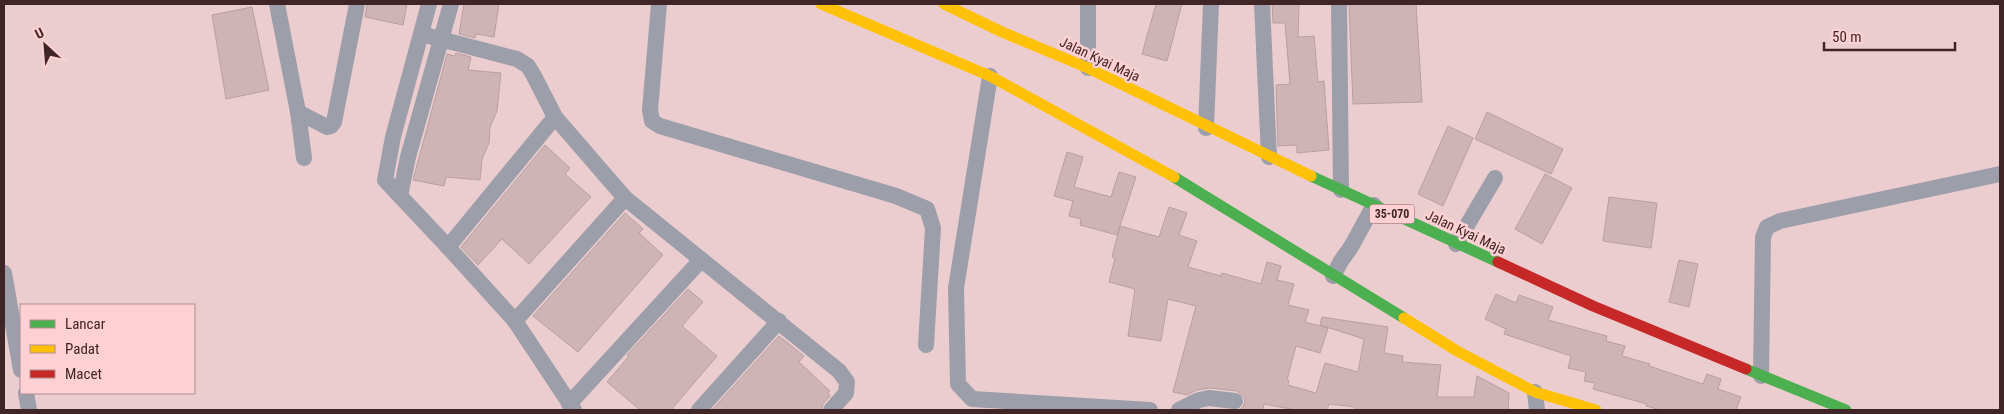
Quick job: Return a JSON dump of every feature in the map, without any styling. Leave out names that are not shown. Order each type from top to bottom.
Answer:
[{"type":"main road","points":[[821,4],[990,76],[1165,172],[1457,351],[1535,392],[1596,410]]},
{"type":"main road","name":"Jalan Kyai Maja","points":[[944,4],[1002,32],[1088,68],[1206,128],[1593,306],[1846,410]]},
{"type":"street","points":[[277,4],[298,112],[304,158]]},
{"type":"street","points":[[298,112],[327,127],[331,126],[334,122],[357,4]]},
{"type":"street","points":[[429,4],[393,137],[385,180],[515,321],[572,407],[701,260]]},
{"type":"street","points":[[400,196],[408,157],[451,4]]},
{"type":"street","points":[[659,4],[650,110],[652,121],[660,126],[896,196],[927,209],[933,228],[926,345]]},
{"type":"street","points":[[1088,4],[1088,68]]},
{"type":"street","points":[[1206,128],[1211,4]]},
{"type":"street","points":[[1262,4],[1269,157]]},
{"type":"street","points":[[1340,4],[1341,190]]},
{"type":"street","points":[[421,34],[517,59],[528,66],[555,117],[625,198],[839,371],[847,382],[846,394],[831,410]]},
{"type":"street","points":[[990,76],[956,288],[958,384],[972,399],[1150,410]]},
{"type":"street","points":[[448,247],[555,117]]},
{"type":"street","points":[[1761,376],[1763,237],[1767,227],[1780,221],[2000,174]]},
{"type":"street","points":[[1456,244],[1495,178]]},
{"type":"street","points":[[515,321],[625,198]]},
{"type":"street","points":[[1333,276],[1374,205]]},
{"type":"street","points":[[4,274],[20,364]]},
{"type":"street","points":[[699,410],[779,321]]},
{"type":"street","points":[[1535,392],[1537,410]]},
{"type":"street","points":[[26,394],[29,410]]},
{"type":"street","points":[[1179,410],[1209,398],[1235,401]]},
{"type":"building","points":[[367,4],[407,4],[403,25],[365,17]]},
{"type":"building","points":[[464,4],[499,4],[494,37],[476,34],[475,38],[459,34]]},
{"type":"building","points":[[1156,4],[1182,4],[1167,61],[1142,54]]},
{"type":"building","points":[[1272,4],[1299,4],[1298,37],[1314,36],[1318,82],[1324,81],[1329,150],[1297,153],[1297,145],[1278,146],[1276,85],[1290,84],[1285,23],[1273,23]]},
{"type":"building","points":[[1349,4],[1416,4],[1422,102],[1353,104]]},
{"type":"building","points":[[252,7],[269,90],[226,99],[212,15]]},
{"type":"building","points":[[456,53],[471,57],[468,70],[501,73],[497,111],[490,127],[489,143],[482,159],[480,180],[446,177],[444,186],[413,180],[447,54],[455,56]]},
{"type":"building","points":[[1487,112],[1563,149],[1551,174],[1475,139]]},
{"type":"building","points":[[1448,126],[1473,138],[1443,206],[1418,194]]},
{"type":"building","points":[[545,145],[570,168],[565,174],[591,197],[529,264],[502,239],[478,265],[461,247]]},
{"type":"building","points":[[1067,152],[1083,157],[1074,187],[1111,197],[1119,172],[1136,177],[1117,235],[1080,225],[1081,219],[1069,216],[1073,201],[1054,196]]},
{"type":"building","points":[[1545,174],[1572,188],[1542,244],[1515,229]]},
{"type":"building","points":[[1609,197],[1657,203],[1651,248],[1603,241]]},
{"type":"building","points":[[1169,207],[1187,213],[1179,235],[1197,241],[1188,267],[1221,276],[1222,273],[1261,284],[1267,262],[1281,266],[1277,280],[1294,284],[1288,305],[1309,310],[1305,322],[1328,328],[1320,353],[1296,346],[1287,380],[1289,380],[1288,385],[1316,393],[1325,363],[1358,372],[1364,339],[1320,325],[1322,317],[1388,327],[1384,353],[1403,356],[1402,362],[1441,365],[1437,397],[1474,397],[1477,376],[1509,393],[1508,410],[1355,410],[1355,407],[1329,404],[1327,410],[1296,410],[1264,404],[1263,410],[1239,410],[1245,402],[1244,397],[1237,391],[1210,388],[1197,390],[1187,395],[1173,392],[1196,306],[1168,299],[1161,341],[1128,336],[1135,289],[1109,282],[1115,258],[1112,257],[1120,226],[1159,237]]},
{"type":"building","points":[[625,213],[643,229],[639,233],[663,255],[578,352],[533,316]]},
{"type":"building","points":[[1679,260],[1698,264],[1689,307],[1669,302]]},
{"type":"building","points":[[688,289],[703,302],[682,326],[717,356],[671,410],[640,410],[607,382],[629,356],[627,355]]},
{"type":"building","points":[[1496,294],[1516,303],[1519,295],[1553,307],[1548,320],[1607,336],[1606,341],[1625,346],[1622,356],[1650,364],[1649,366],[1703,384],[1707,374],[1721,379],[1718,389],[1741,397],[1736,410],[1661,410],[1646,406],[1647,404],[1593,389],[1595,383],[1584,381],[1586,372],[1568,368],[1571,356],[1504,334],[1506,329],[1485,319]]},
{"type":"building","points":[[779,336],[804,356],[799,362],[830,391],[828,393],[830,396],[823,404],[821,410],[712,410]]},
{"type":"traffic: fast","points":[[1311,176],[1498,262]]},
{"type":"traffic: fast","points":[[1174,177],[1404,318]]},
{"type":"traffic: fast","points":[[1746,369],[1846,410]]},
{"type":"traffic: slow","points":[[821,4],[990,76],[1174,177]]},
{"type":"traffic: slow","points":[[944,4],[1002,32],[1088,68],[1311,176]]},
{"type":"traffic: slow","points":[[1404,318],[1457,351],[1535,392],[1596,410]]},
{"type":"traffic: jam","points":[[1498,262],[1593,306],[1746,369]]}]
